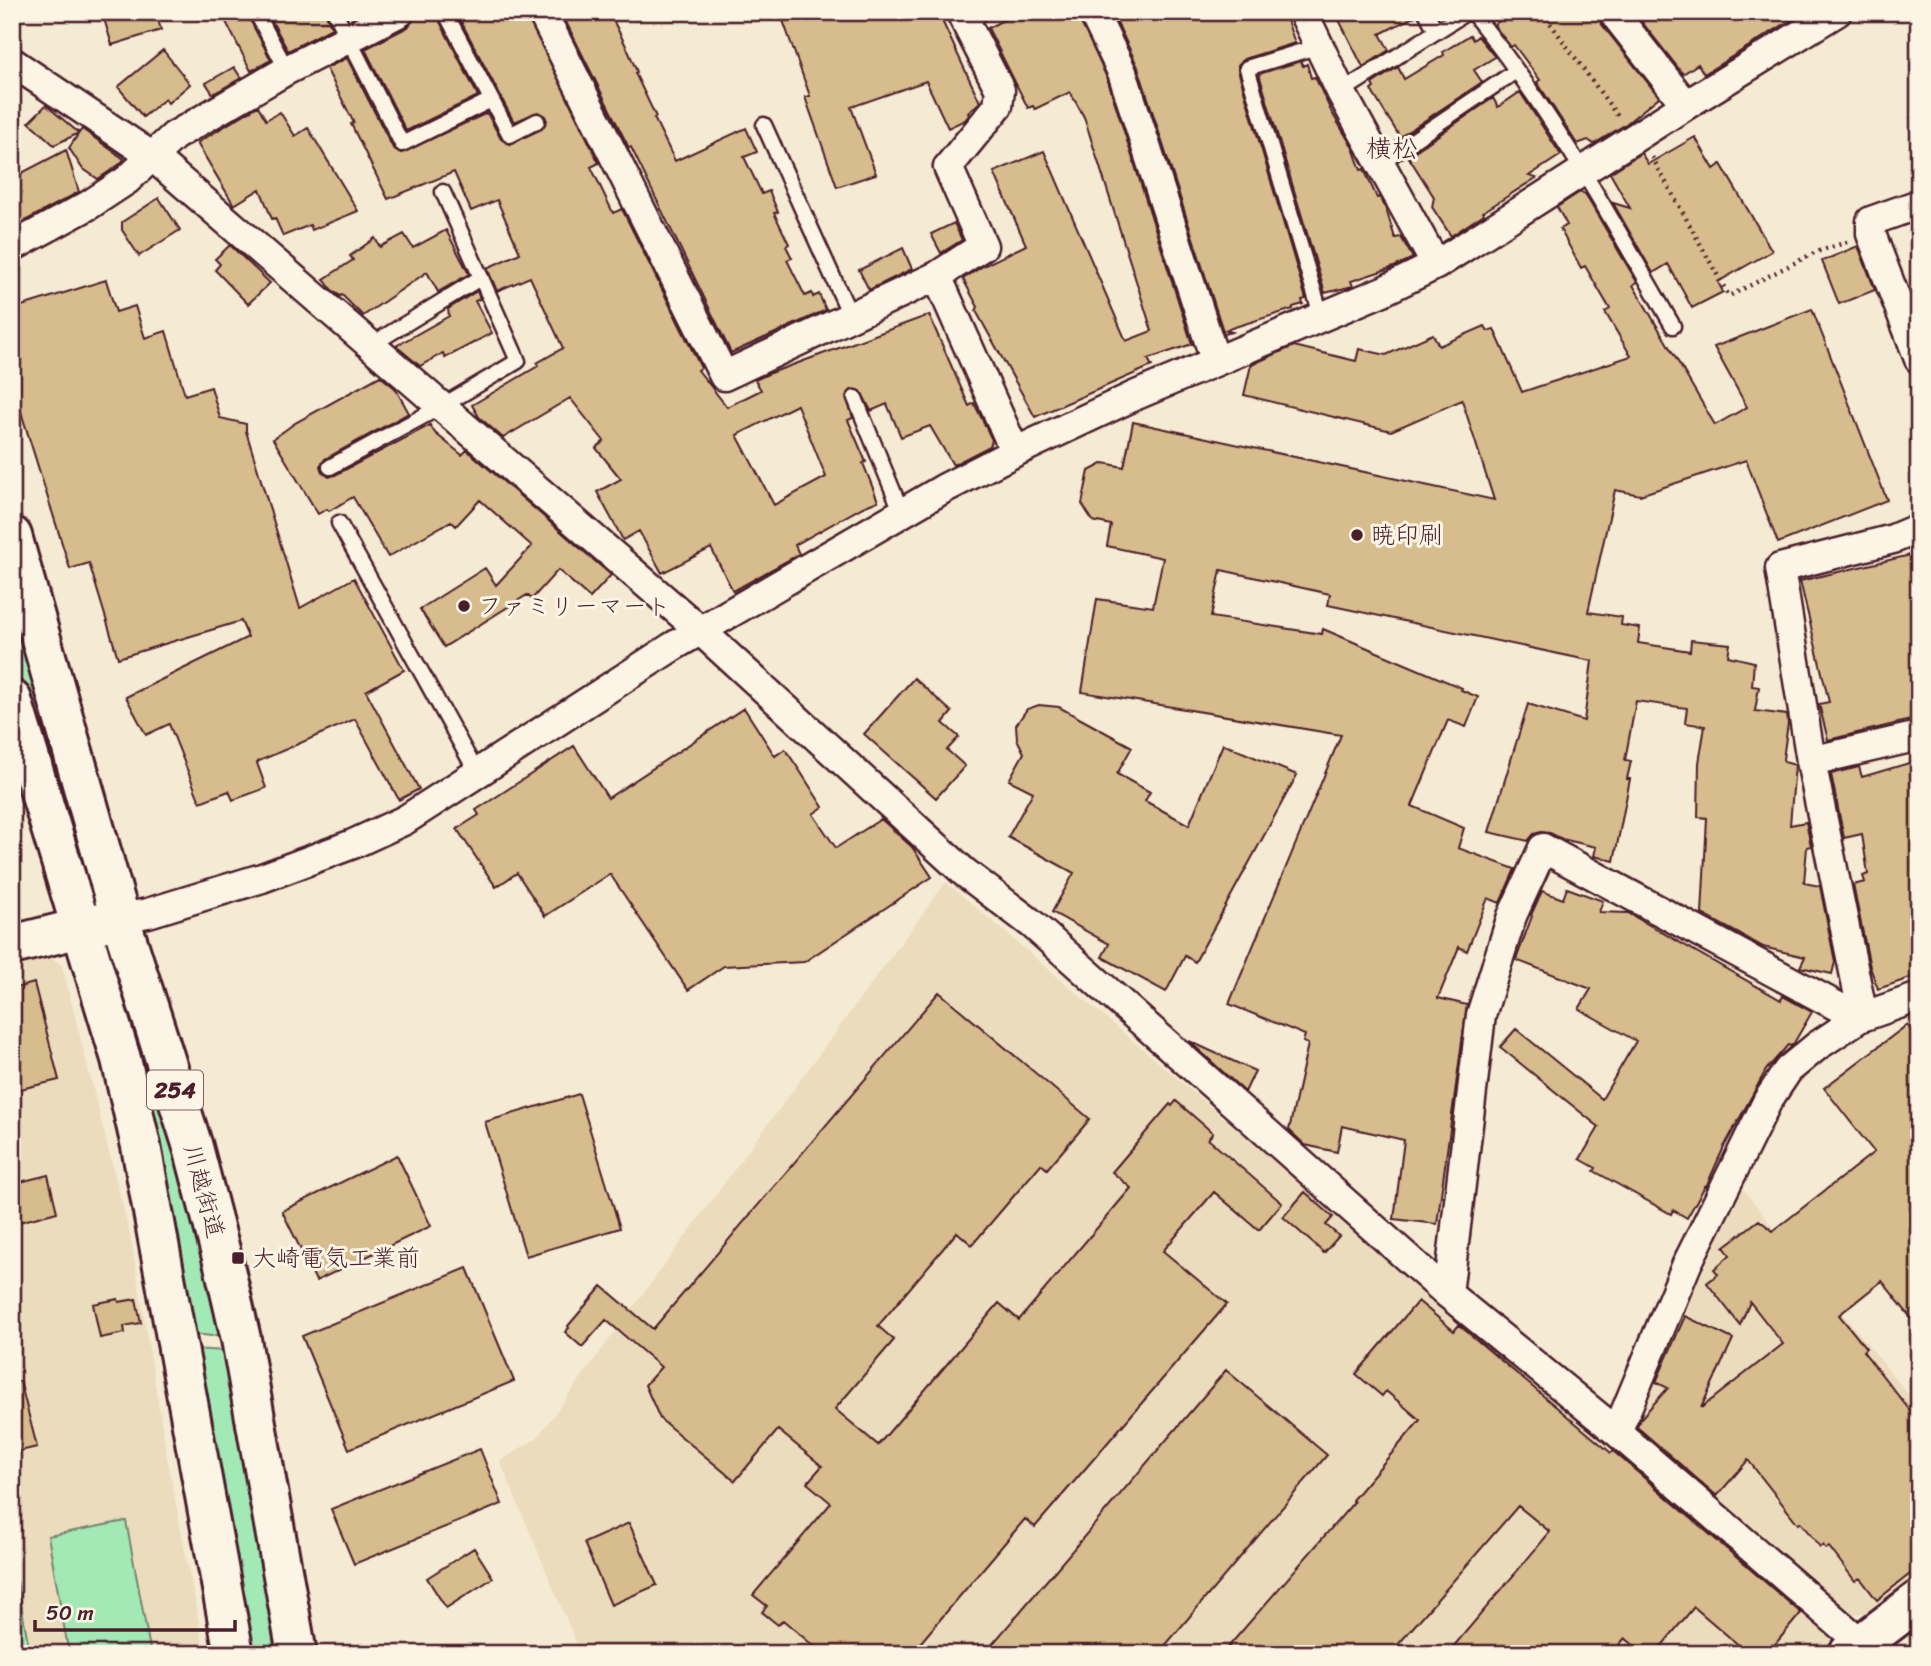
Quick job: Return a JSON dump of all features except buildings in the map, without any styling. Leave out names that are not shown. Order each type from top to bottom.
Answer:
[{"type":"main road","name":"川越街道","points":[[12,536],[120,918],[193,1147],[224,1265],[246,1364],[297,1654]]},
{"type":"main road","name":"川越街道","points":[[12,700],[121,1059],[141,1146],[234,1654]]},
{"type":"main road","points":[[12,945],[120,918]]},
{"type":"main road","points":[[1861,1650],[1919,1600]]},
{"type":"street","points":[[12,247],[118,187],[174,136],[287,70],[400,12]]},
{"type":"street","points":[[542,12],[724,376],[937,276],[983,246],[948,167],[998,106],[1000,90],[963,17],[972,12]]},
{"type":"street","points":[[1093,12],[1122,72],[1215,360]]},
{"type":"street","points":[[1303,12],[1341,92],[1436,265]]},
{"type":"street","points":[[1613,12],[1686,105]]},
{"type":"street","points":[[120,918],[148,913],[250,881],[353,844],[405,820],[672,647],[702,632],[902,513],[1015,452],[1215,360],[1383,291],[1436,265],[1686,105],[1804,20],[1837,12]]},
{"type":"street","points":[[12,62],[153,157],[702,632],[964,873],[1031,923],[1448,1294],[1617,1433],[1861,1650]]},
{"type":"street","points":[[1919,204],[1871,221],[1871,233],[1919,359]]},
{"type":"street","points":[[937,276],[1015,452]]},
{"type":"street","points":[[1861,1017],[1811,761],[1780,568],[1893,539],[1919,528]]},
{"type":"street","points":[[1811,761],[1919,736]]},
{"type":"street","points":[[1448,1294],[1481,1015],[1512,916],[1543,848],[1861,1017]]},
{"type":"street","points":[[1617,1433],[1687,1264],[1768,1100],[1788,1070],[1816,1046],[1861,1017],[1919,997]]},
{"type":"lane","points":[[256,12],[287,70]]},
{"type":"lane","points":[[335,12],[402,144],[491,100]]},
{"type":"lane","points":[[445,12],[510,135],[537,121]]},
{"type":"lane","points":[[1426,12],[1436,31]]},
{"type":"lane","points":[[1341,92],[1470,12],[1516,71],[1584,170],[1672,326]]},
{"type":"lane","points":[[1319,46],[1247,68],[1321,315]]},
{"type":"lane","points":[[1381,162],[1516,71]]},
{"type":"lane","points":[[764,125],[851,317]]},
{"type":"lane","points":[[330,467],[442,406],[518,360],[443,192]]},
{"type":"lane","points":[[371,345],[480,278]]},
{"type":"lane","points":[[855,398],[902,513]]},
{"type":"lane","points":[[339,523],[477,773]]},
{"type":"path","points":[[1542,12],[1637,137],[1729,296],[1816,252],[1871,233]]},
{"type":"shaded area","points":[[946,882],[1824,1628],[1833,1645],[1822,1654],[581,1654],[500,1461],[537,1438]]},
{"type":"shaded area","points":[[42,952],[62,965],[131,1239],[167,1457],[205,1654],[12,1654],[12,960]]},
{"type":"shaded area","points":[[1742,1188],[1919,1408],[1919,1576],[1872,1613],[1845,1614],[1630,1427]]},
{"type":"green space","points":[[12,576],[95,901],[87,901],[84,898],[12,665]]},
{"type":"green space","points":[[128,975],[229,1333],[211,1336],[186,1333],[153,1123],[117,978]]},
{"type":"green space","points":[[191,1349],[227,1351],[285,1654],[246,1654]]},
{"type":"green space","points":[[126,1521],[151,1654],[69,1654],[48,1536]]},
{"type":"green space","points":[[17,1581],[30,1654],[12,1654],[12,1582]]},
{"type":"place","name":"暁印刷","points":[[1357,535]]},
{"type":"place","name":"ファミリーマート","points":[[464,606]]},
{"type":"place","name":"大崎電気工業前","points":[[238,1258]]},
{"type":"district","name":"横松","points":[[1392,148]]}]
